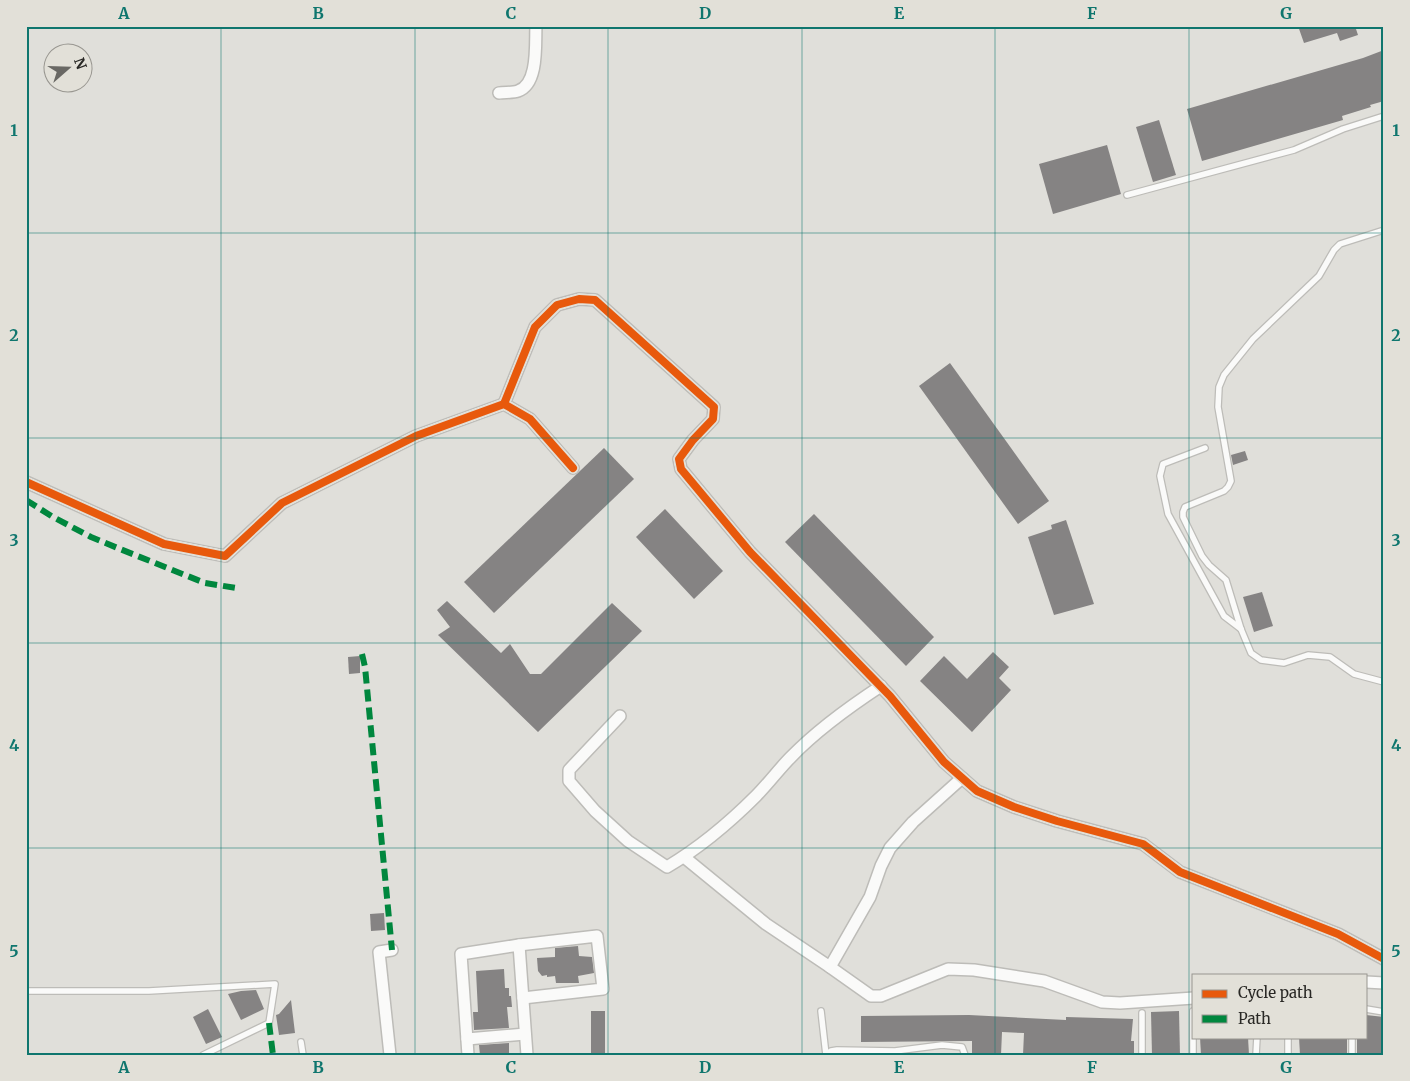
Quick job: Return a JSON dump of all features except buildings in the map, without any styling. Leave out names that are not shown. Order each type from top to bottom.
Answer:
[{"type":"street","points":[[499,93],[518,91],[525,86],[534,71],[536,26]]},
{"type":"street","points":[[26,482],[164,544],[226,556],[282,502],[416,436],[504,404],[535,327],[556,305],[579,299],[595,300],[714,407],[713,418],[679,459],[681,469],[750,552],[881,686],[944,762],[977,791],[1014,807],[1057,821],[1143,844],[1180,872],[1338,934],[1384,959]]},
{"type":"street","points":[[504,404],[530,419],[573,468]]},
{"type":"street","points":[[620,716],[569,770],[569,781],[595,811],[628,841],[667,867],[684,857],[722,827],[756,796],[792,756],[822,729],[851,705],[881,686]]},
{"type":"street","points":[[830,966],[870,897],[881,866],[890,848],[913,822],[962,778]]},
{"type":"street","points":[[684,857],[766,924],[830,966],[871,996],[881,996],[948,969],[974,970],[1044,981],[1102,1002],[1120,1003],[1192,998]]},
{"type":"street","points":[[468,1055],[461,954],[597,936],[603,989],[523,998]]},
{"type":"street","points":[[518,946],[527,1055]]},
{"type":"street","points":[[390,1055],[378,952],[392,950]]},
{"type":"street","points":[[1368,982],[1384,983]]},
{"type":"street","points":[[467,1039],[525,1034]]},
{"type":"lane","points":[[1127,195],[1294,150],[1342,129],[1384,116]]},
{"type":"lane","points":[[1384,230],[1340,244],[1334,250],[1319,276],[1253,339],[1224,375],[1219,387],[1218,407],[1231,481],[1224,491],[1185,507],[1183,512],[1202,556],[1226,580],[1241,630],[1251,653],[1261,660],[1284,662],[1308,655],[1330,657],[1354,674],[1384,682]]},
{"type":"lane","points":[[1205,448],[1163,464],[1160,476],[1168,514],[1224,616],[1241,630]]},
{"type":"lane","points":[[26,991],[149,991],[276,984],[269,1023],[203,1055]]},
{"type":"lane","points":[[1368,1009],[1384,1012]]},
{"type":"lane","points":[[821,1010],[826,1055]]},
{"type":"lane","points":[[1142,1013],[1142,1055]]},
{"type":"lane","points":[[1193,1038],[1193,1055]]},
{"type":"lane","points":[[1256,1055],[1257,1038]]},
{"type":"lane","points":[[1288,1038],[1288,1055]]},
{"type":"lane","points":[[1352,1038],[1352,1055]]},
{"type":"lane","points":[[301,1042],[303,1055]]},
{"type":"lane","points":[[826,1055],[830,1051],[837,1050],[896,1053],[942,1046],[962,1047],[965,1055]]},
{"type":"marked path","points":[[26,500],[91,537],[205,583],[236,588]]},
{"type":"marked path","points":[[362,654],[365,667],[392,950]]},
{"type":"marked path","points":[[269,1023],[273,1055]]},
{"type":"cycle path","points":[[504,404],[535,327],[557,305],[579,299],[595,300],[714,407],[713,419],[693,440],[679,459],[681,469],[750,552],[890,696],[944,762],[977,791],[1014,807],[1057,821],[1143,844],[1180,872],[1338,934],[1384,959]]},
{"type":"cycle path","points":[[26,482],[164,544],[225,556],[282,503],[416,436],[504,404],[530,419],[573,468]]}]
